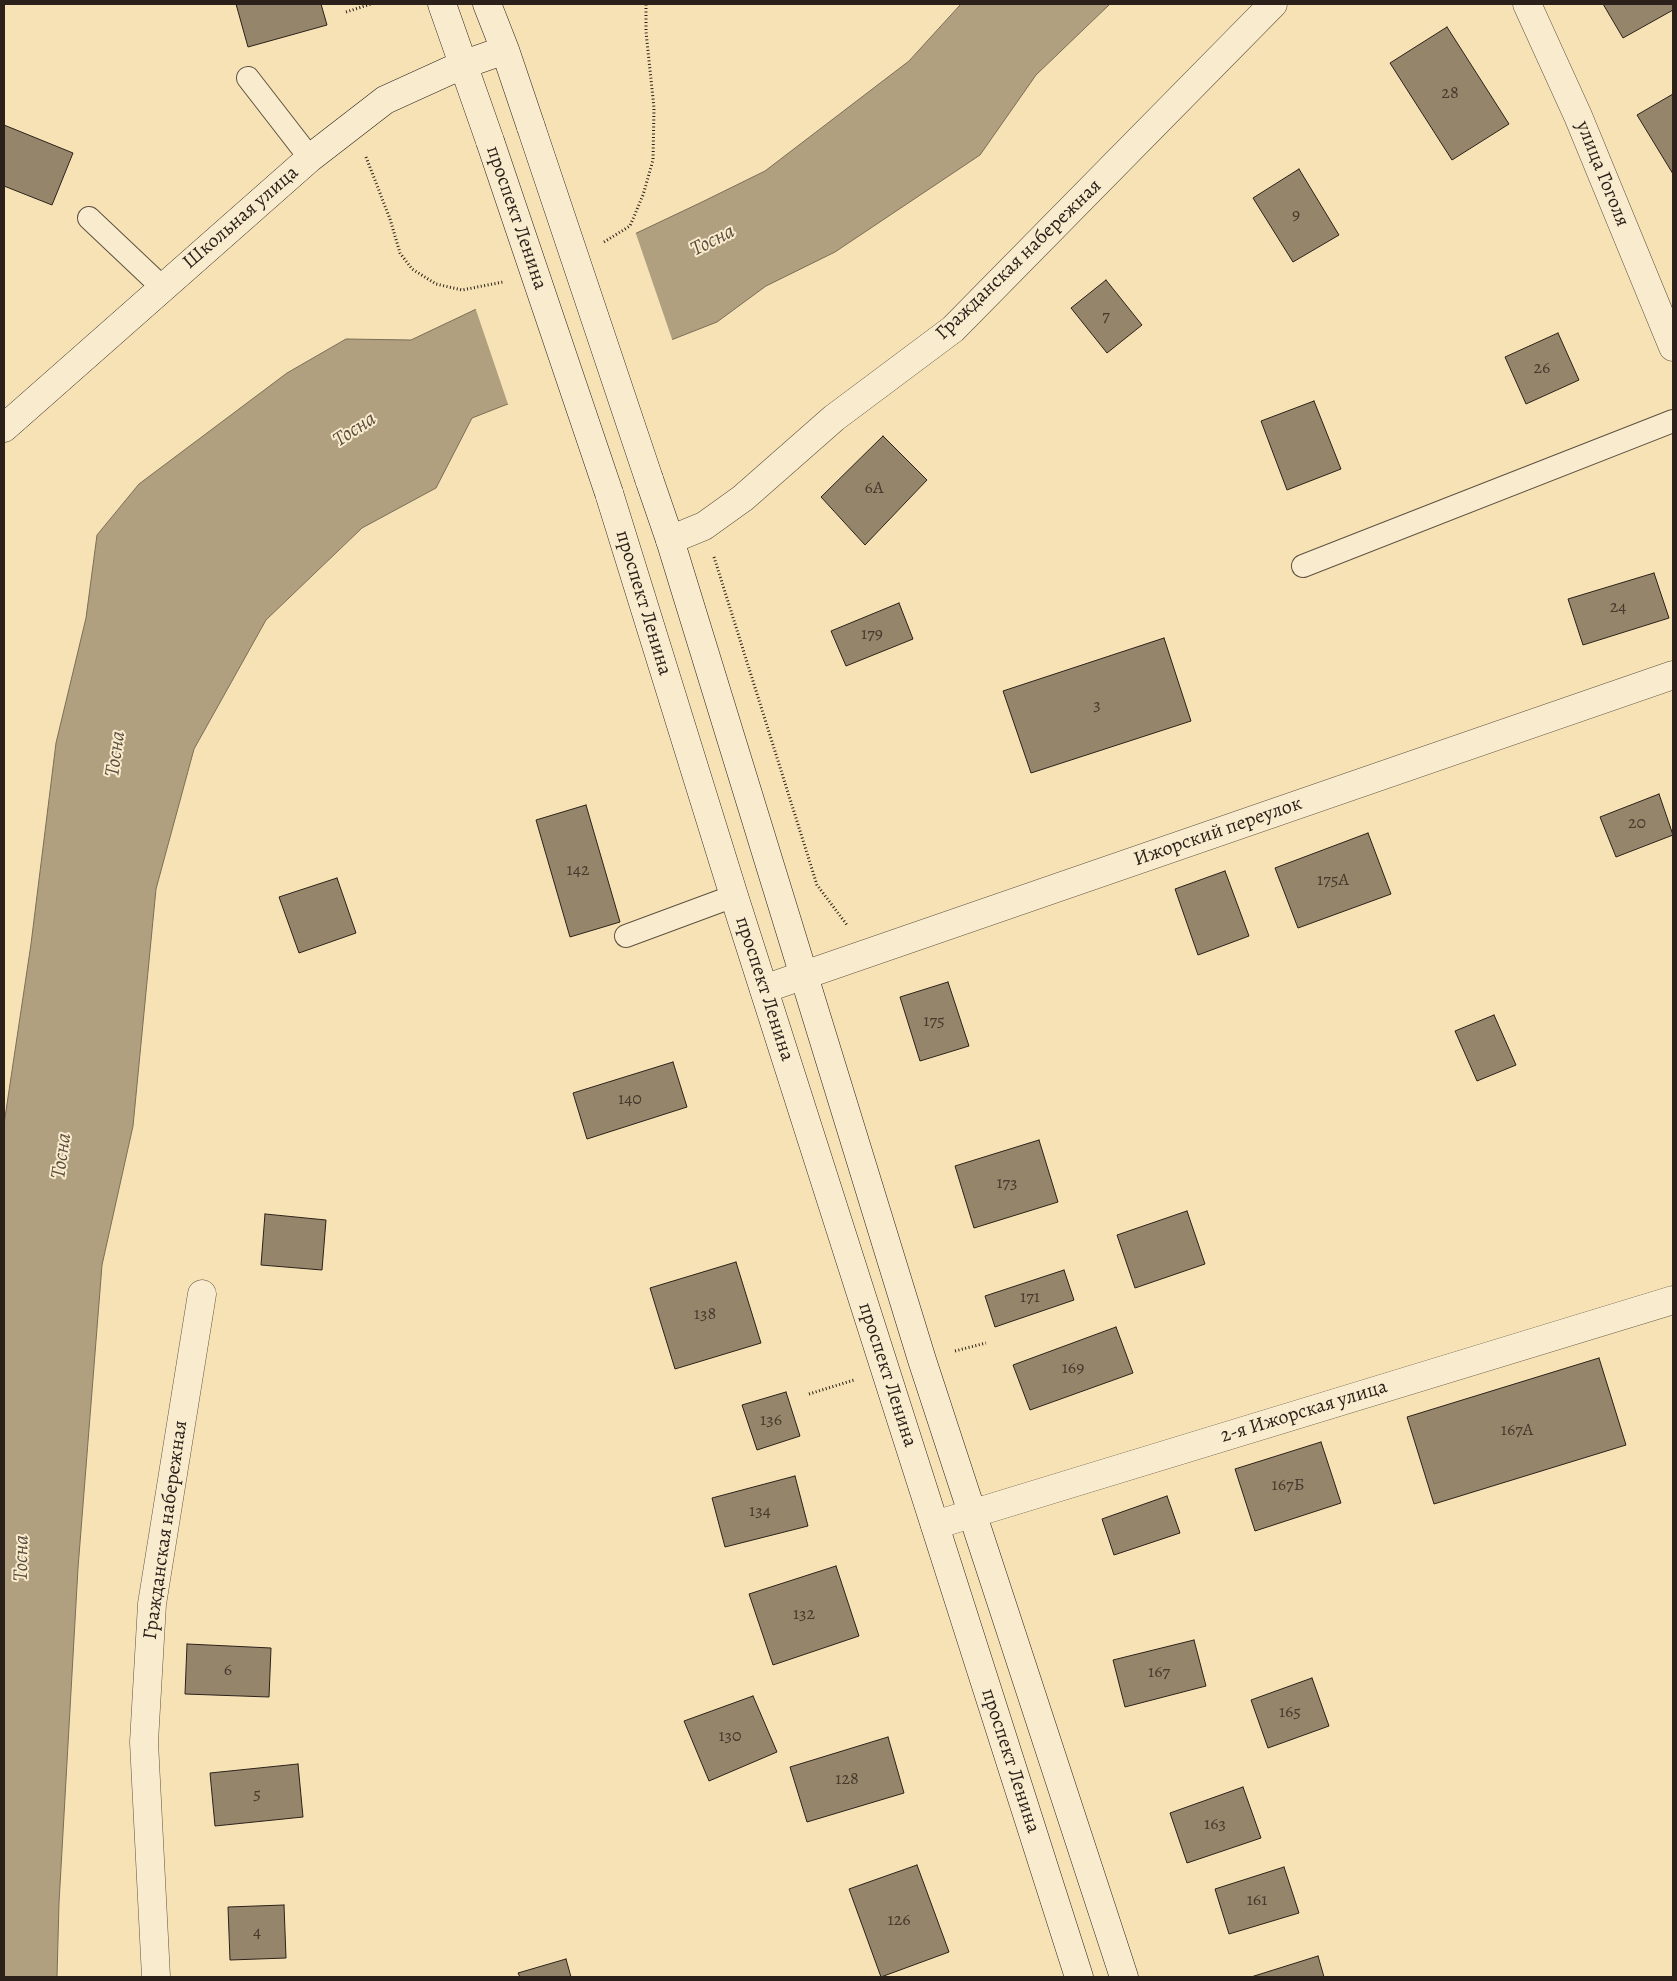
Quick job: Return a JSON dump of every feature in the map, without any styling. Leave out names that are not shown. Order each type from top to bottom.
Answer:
[{"type":"street","name":"проспект Ленина","points":[[442,4],[609,493],[734,896],[1079,1977]]},
{"type":"street","name":"проспект Ленина","points":[[487,4],[505,50],[670,540],[916,1342],[1124,1977]]},
{"type":"street","name":"Гражданская набережная","points":[[670,540],[704,526],[743,498],[834,418],[953,329],[1273,4]]},
{"type":"street","name":"улица Гоголя","points":[[1527,4],[1578,116],[1673,347]]},
{"type":"street","name":"Школьная улица","points":[[4,428],[310,158],[385,100],[462,65],[505,50]]},
{"type":"street","name":"Ижорский переулок","points":[[764,989],[1673,675]]},
{"type":"street","name":"Гражданская набережная","points":[[156,1977],[144,1742],[152,1604],[202,1294]]},
{"type":"street","name":"2-я Ижорская улица","points":[[935,1525],[1673,1300]]},
{"type":"lane","points":[[248,78],[310,158]]},
{"type":"lane","points":[[89,218],[163,288]]},
{"type":"lane","points":[[1303,566],[1673,421]]},
{"type":"lane","points":[[626,936],[734,896]]},
{"type":"path","points":[[346,12],[371,4]]},
{"type":"path","points":[[704,526],[817,886],[868,953]]},
{"type":"path","points":[[953,1352],[986,1343]]},
{"type":"path","points":[[809,1394],[855,1380]]},
{"type":"water","name":"Тосна","points":[[961,4],[1110,4],[1036,75],[980,155],[835,252],[766,286],[717,322],[472,418],[436,488],[362,528],[266,620],[194,749],[156,889],[133,1126],[102,1265],[78,1568],[59,1903],[57,1977],[4,1977],[4,1124],[31,944],[56,743],[86,618],[97,535],[139,484],[287,373],[346,339],[411,340],[765,171],[909,61]]},
{"type":"pier","points":[[635,231],[673,342],[509,407],[475,307]]},
{"type":"building","points":[[236,4],[321,4],[327,25],[248,47]]},
{"type":"building","points":[[1603,4],[1673,4],[1673,10],[1623,38]]},
{"type":"building","points":[[1447,27],[1509,124],[1452,160],[1390,63]]},
{"type":"building","points":[[1673,94],[1673,174],[1637,115]]},
{"type":"building","points":[[4,125],[73,153],[52,205],[4,186]]},
{"type":"building","points":[[1299,169],[1339,235],[1293,262],[1253,198]]},
{"type":"building","points":[[1106,280],[1142,325],[1107,353],[1071,308]]},
{"type":"building","points":[[1558,333],[1579,380],[1526,404],[1505,357]]},
{"type":"building","points":[[1314,401],[1341,469],[1287,490],[1261,421]]},
{"type":"building","points":[[883,436],[927,480],[865,545],[821,497]]},
{"type":"building","points":[[1654,573],[1669,618],[1583,645],[1568,599]]},
{"type":"building","points":[[899,603],[913,639],[846,666],[831,631]]},
{"type":"building","points":[[1164,638],[1191,721],[1031,773],[1003,691]]},
{"type":"building","points":[[1659,794],[1673,835],[1616,857],[1600,817]]},
{"type":"building","points":[[586,805],[620,922],[570,937],[536,820]]},
{"type":"building","points":[[1368,833],[1391,894],[1298,928],[1275,868]]},
{"type":"building","points":[[1225,871],[1249,936],[1198,955],[1175,889]]},
{"type":"building","points":[[337,878],[356,933],[299,953],[279,897]]},
{"type":"building","points":[[948,982],[969,1046],[920,1061],[900,997]]},
{"type":"building","points":[[1494,1015],[1516,1065],[1477,1081],[1455,1031]]},
{"type":"building","points":[[673,1062],[687,1107],[587,1139],[573,1093]]},
{"type":"building","points":[[1039,1140],[1058,1202],[974,1228],[955,1166]]},
{"type":"building","points":[[1187,1211],[1205,1264],[1135,1288],[1117,1235]]},
{"type":"building","points":[[265,1214],[326,1220],[322,1270],[261,1265]]},
{"type":"building","points":[[736,1262],[761,1343],[675,1369],[650,1288]]},
{"type":"building","points":[[1064,1270],[1074,1300],[995,1327],[985,1296]]},
{"type":"building","points":[[1116,1327],[1133,1373],[1030,1410],[1013,1365]]},
{"type":"building","points":[[1599,1358],[1626,1445],[1434,1504],[1407,1417]]},
{"type":"building","points":[[786,1392],[800,1436],[757,1450],[742,1405]]},
{"type":"building","points":[[1321,1442],[1341,1503],[1255,1531],[1235,1469]]},
{"type":"building","points":[[795,1476],[808,1526],[725,1547],[712,1498]]},
{"type":"building","points":[[1167,1496],[1180,1533],[1114,1555],[1102,1519]]},
{"type":"building","points":[[836,1566],[859,1636],[773,1665],[749,1594]]},
{"type":"building","points":[[1194,1640],[1206,1686],[1125,1707],[1113,1660]]},
{"type":"building","points":[[187,1644],[271,1648],[269,1697],[185,1694]]},
{"type":"building","points":[[1312,1678],[1329,1726],[1268,1748],[1251,1700]]},
{"type":"building","points":[[753,1696],[777,1752],[709,1781],[684,1721]]},
{"type":"building","points":[[888,1737],[904,1793],[807,1822],[790,1767]]},
{"type":"building","points":[[298,1764],[303,1817],[215,1826],[210,1773]]},
{"type":"building","points":[[1243,1787],[1261,1838],[1187,1863],[1170,1813]]},
{"type":"building","points":[[917,1865],[949,1952],[881,1977],[849,1889]]},
{"type":"building","points":[[1284,1867],[1299,1913],[1229,1934],[1215,1889]]},
{"type":"building","points":[[284,1905],[286,1958],[230,1960],[228,1907]]},
{"type":"building","points":[[1318,1956],[1324,1977],[1251,1977]]},
{"type":"building","points":[[566,1959],[571,1977],[520,1977],[518,1973]]}]
